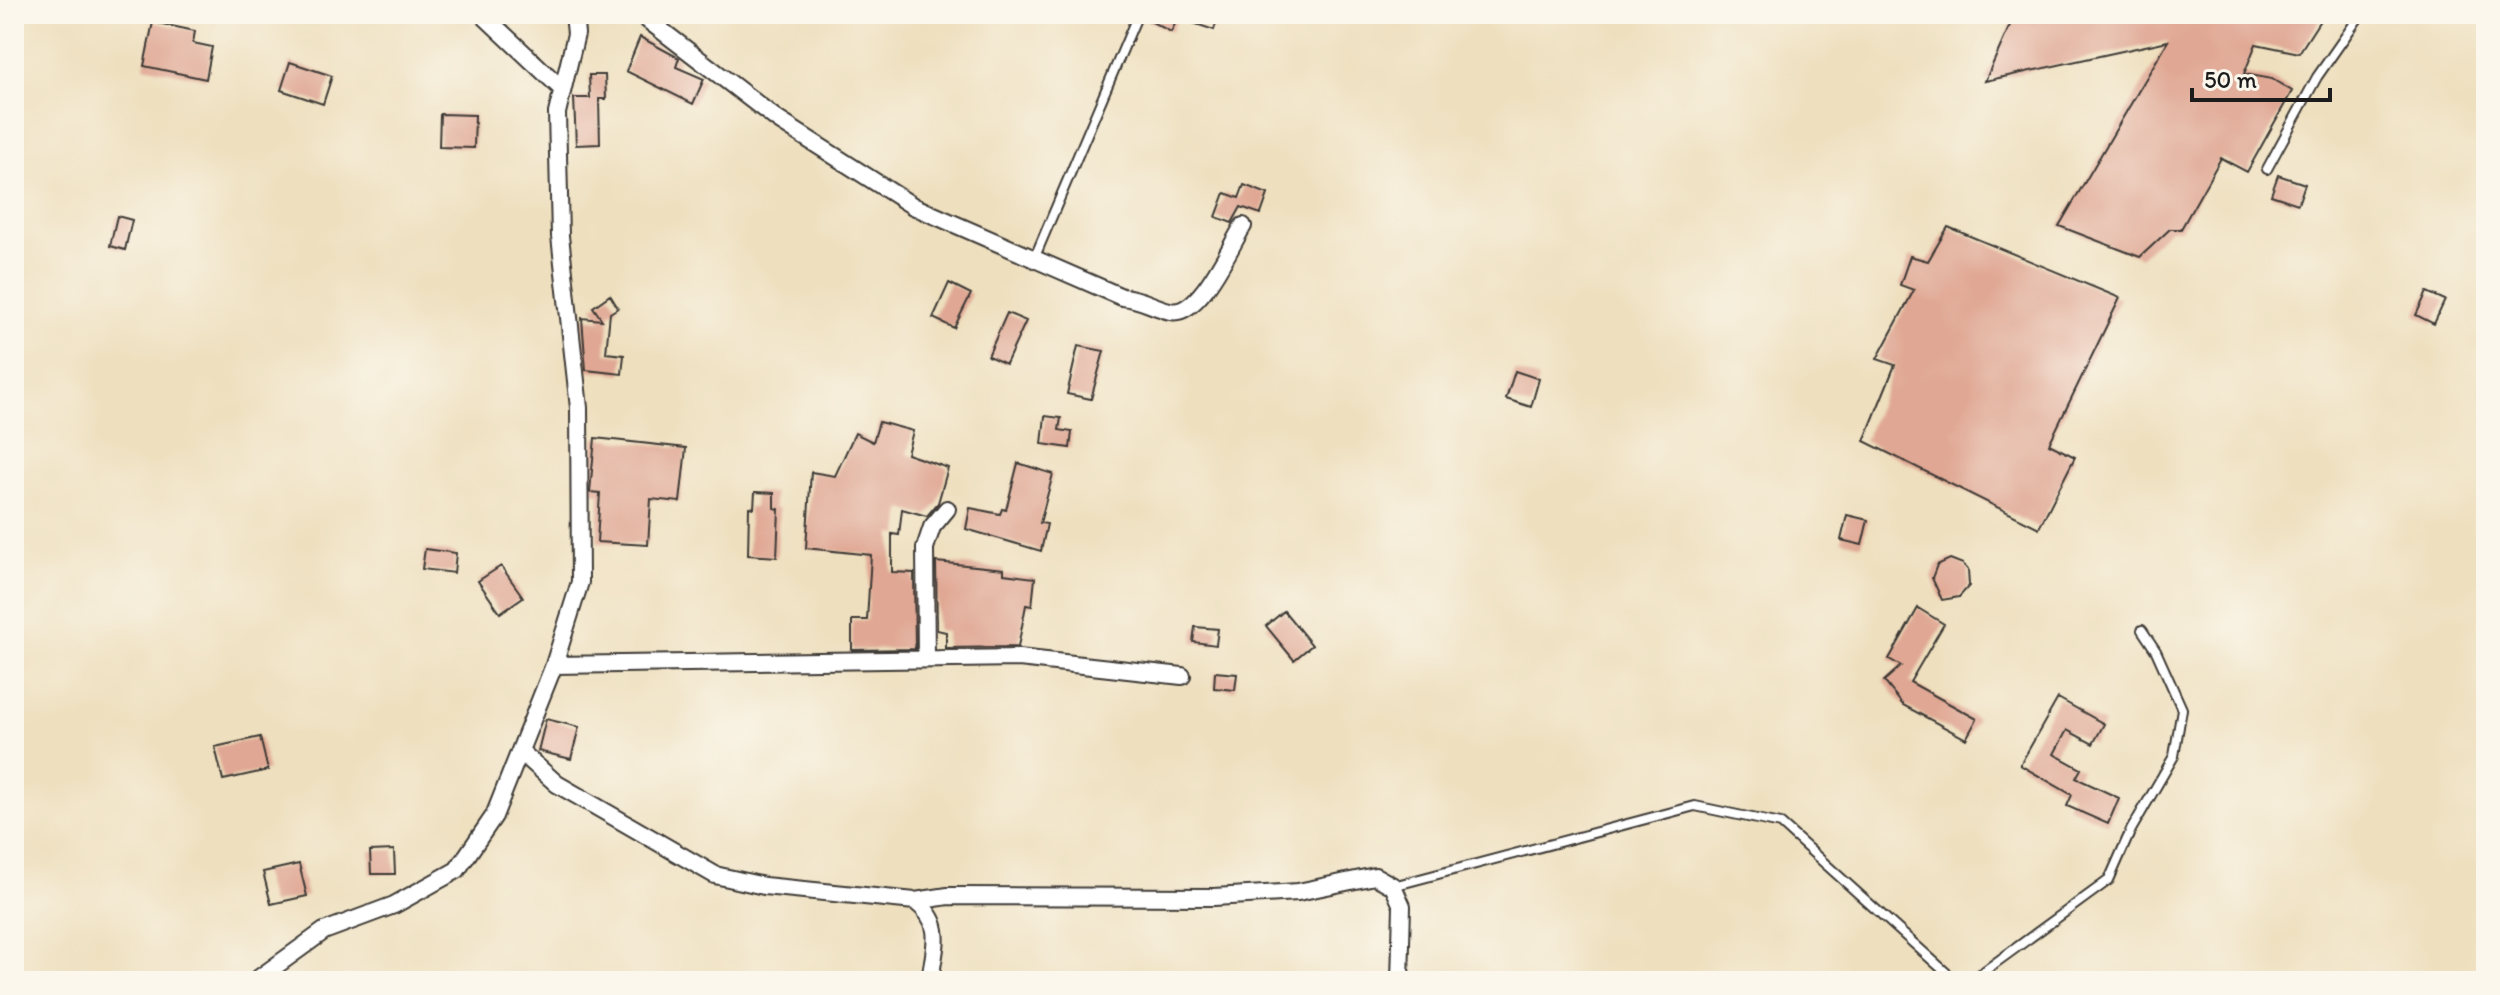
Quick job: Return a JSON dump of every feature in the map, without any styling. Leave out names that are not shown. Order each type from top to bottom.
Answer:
[{"type":"street","points":[[482,14],[562,89]]},
{"type":"street","points":[[574,14],[576,34]]},
{"type":"street","points":[[255,981],[324,931],[394,905],[457,870],[494,816],[554,665],[580,582],[579,408],[560,236],[557,113],[580,14]]},
{"type":"street","points":[[640,14],[778,120],[913,206],[1122,297],[1137,298],[1170,311],[1183,311],[1198,300],[1243,226]]},
{"type":"street","points":[[926,659],[925,548],[932,527],[947,509]]},
{"type":"street","points":[[554,665],[1019,658],[1182,676]]},
{"type":"street","points":[[520,751],[557,784],[715,875],[764,886],[915,901],[948,896],[1214,897],[1298,892],[1375,876],[1393,886],[1402,906],[1400,981]]},
{"type":"street","points":[[915,901],[930,912],[936,925],[930,981]]},
{"type":"lane","points":[[1034,259],[1138,14]]},
{"type":"lane","points":[[2267,169],[2317,77],[2361,14]]},
{"type":"lane","points":[[1393,886],[1695,806],[1781,824],[1951,977],[1972,980],[2109,880],[2131,830],[2174,756],[2182,709],[2156,651],[2142,630]]},
{"type":"building","points":[[1145,14],[1219,14],[1214,30],[1178,18],[1171,32],[1144,18]]},
{"type":"building","points":[[2015,14],[2324,14],[2299,53],[2256,44],[2244,74],[2272,79],[2292,91],[2247,172],[2221,158],[2181,229],[2170,229],[2140,257],[2059,226],[2168,41],[1985,81]]},
{"type":"building","points":[[153,22],[195,31],[193,43],[212,47],[206,79],[144,66]]},
{"type":"building","points":[[640,37],[679,58],[676,67],[704,79],[693,104],[626,71]]},
{"type":"building","points":[[290,62],[332,76],[323,104],[281,90]]},
{"type":"building","points":[[589,75],[605,75],[606,99],[599,99],[600,144],[576,145],[574,98],[590,98]]},
{"type":"building","points":[[440,114],[475,115],[474,148],[439,147]]},
{"type":"building","points":[[2278,175],[2305,184],[2298,204],[2271,195]]},
{"type":"building","points":[[1244,185],[1268,194],[1261,214],[1241,207],[1232,223],[1216,217],[1225,193],[1239,198]]},
{"type":"building","points":[[117,216],[132,220],[125,250],[110,246]]},
{"type":"building","points":[[1948,227],[2120,298],[2049,444],[2075,457],[2039,528],[1864,441],[1895,365],[1877,359],[1914,290],[1900,285],[1910,256],[1928,261]]},
{"type":"building","points":[[949,283],[971,294],[954,328],[933,318]]},
{"type":"building","points":[[2427,292],[2445,300],[2434,324],[2416,315]]},
{"type":"building","points":[[610,295],[618,308],[610,313],[606,353],[624,355],[622,374],[586,370],[582,318],[602,320],[593,307]]},
{"type":"building","points":[[1007,313],[1026,321],[1006,364],[988,356]]},
{"type":"building","points":[[1078,346],[1104,351],[1091,399],[1067,394]]},
{"type":"building","points":[[1515,371],[1539,379],[1531,407],[1506,399]]},
{"type":"building","points":[[1045,416],[1061,418],[1059,430],[1072,432],[1070,448],[1042,444]]},
{"type":"building","points":[[879,422],[913,431],[907,454],[948,468],[938,503],[927,516],[902,509],[899,535],[892,534],[892,572],[914,573],[915,649],[852,650],[852,620],[867,620],[871,555],[806,548],[811,472],[835,476],[855,433],[873,442]]},
{"type":"building","points":[[595,438],[686,448],[680,502],[651,499],[648,545],[597,542],[600,493],[590,492]]},
{"type":"building","points":[[1018,463],[1053,474],[1040,523],[1047,524],[1041,551],[966,529],[970,508],[1000,514],[1002,509],[1006,510]]},
{"type":"building","points":[[755,492],[774,493],[774,508],[779,509],[777,557],[748,555],[749,507],[754,508]]},
{"type":"building","points":[[1847,515],[1868,520],[1862,545],[1841,540]]},
{"type":"building","points":[[425,549],[456,553],[454,573],[422,569]]},
{"type":"building","points":[[1950,559],[1963,564],[1968,570],[1969,586],[1959,597],[1942,600],[1932,578],[1937,565]]},
{"type":"building","points":[[936,562],[1004,569],[1004,574],[1035,578],[1032,606],[1026,605],[1018,647],[946,648],[946,632],[937,630]]},
{"type":"building","points":[[501,566],[523,597],[500,613],[478,581]]},
{"type":"building","points":[[1918,608],[1944,624],[1910,682],[1977,719],[1966,739],[1903,705],[1884,681],[1901,666],[1889,659]]},
{"type":"building","points":[[1284,611],[1312,645],[1294,660],[1266,626]]},
{"type":"building","points":[[1195,627],[1218,629],[1216,645],[1193,642]]},
{"type":"building","points":[[1215,672],[1237,674],[1235,690],[1214,688]]},
{"type":"building","points":[[2058,698],[2104,724],[2093,744],[2067,730],[2054,754],[2081,769],[2076,778],[2119,798],[2108,824],[2067,806],[2072,795],[2020,765]]},
{"type":"building","points":[[546,719],[579,727],[571,759],[538,751]]},
{"type":"building","points":[[260,737],[268,770],[223,780],[215,747]]},
{"type":"building","points":[[394,850],[395,874],[371,874],[370,851]]},
{"type":"building","points":[[299,864],[307,896],[271,904],[263,872]]}]
